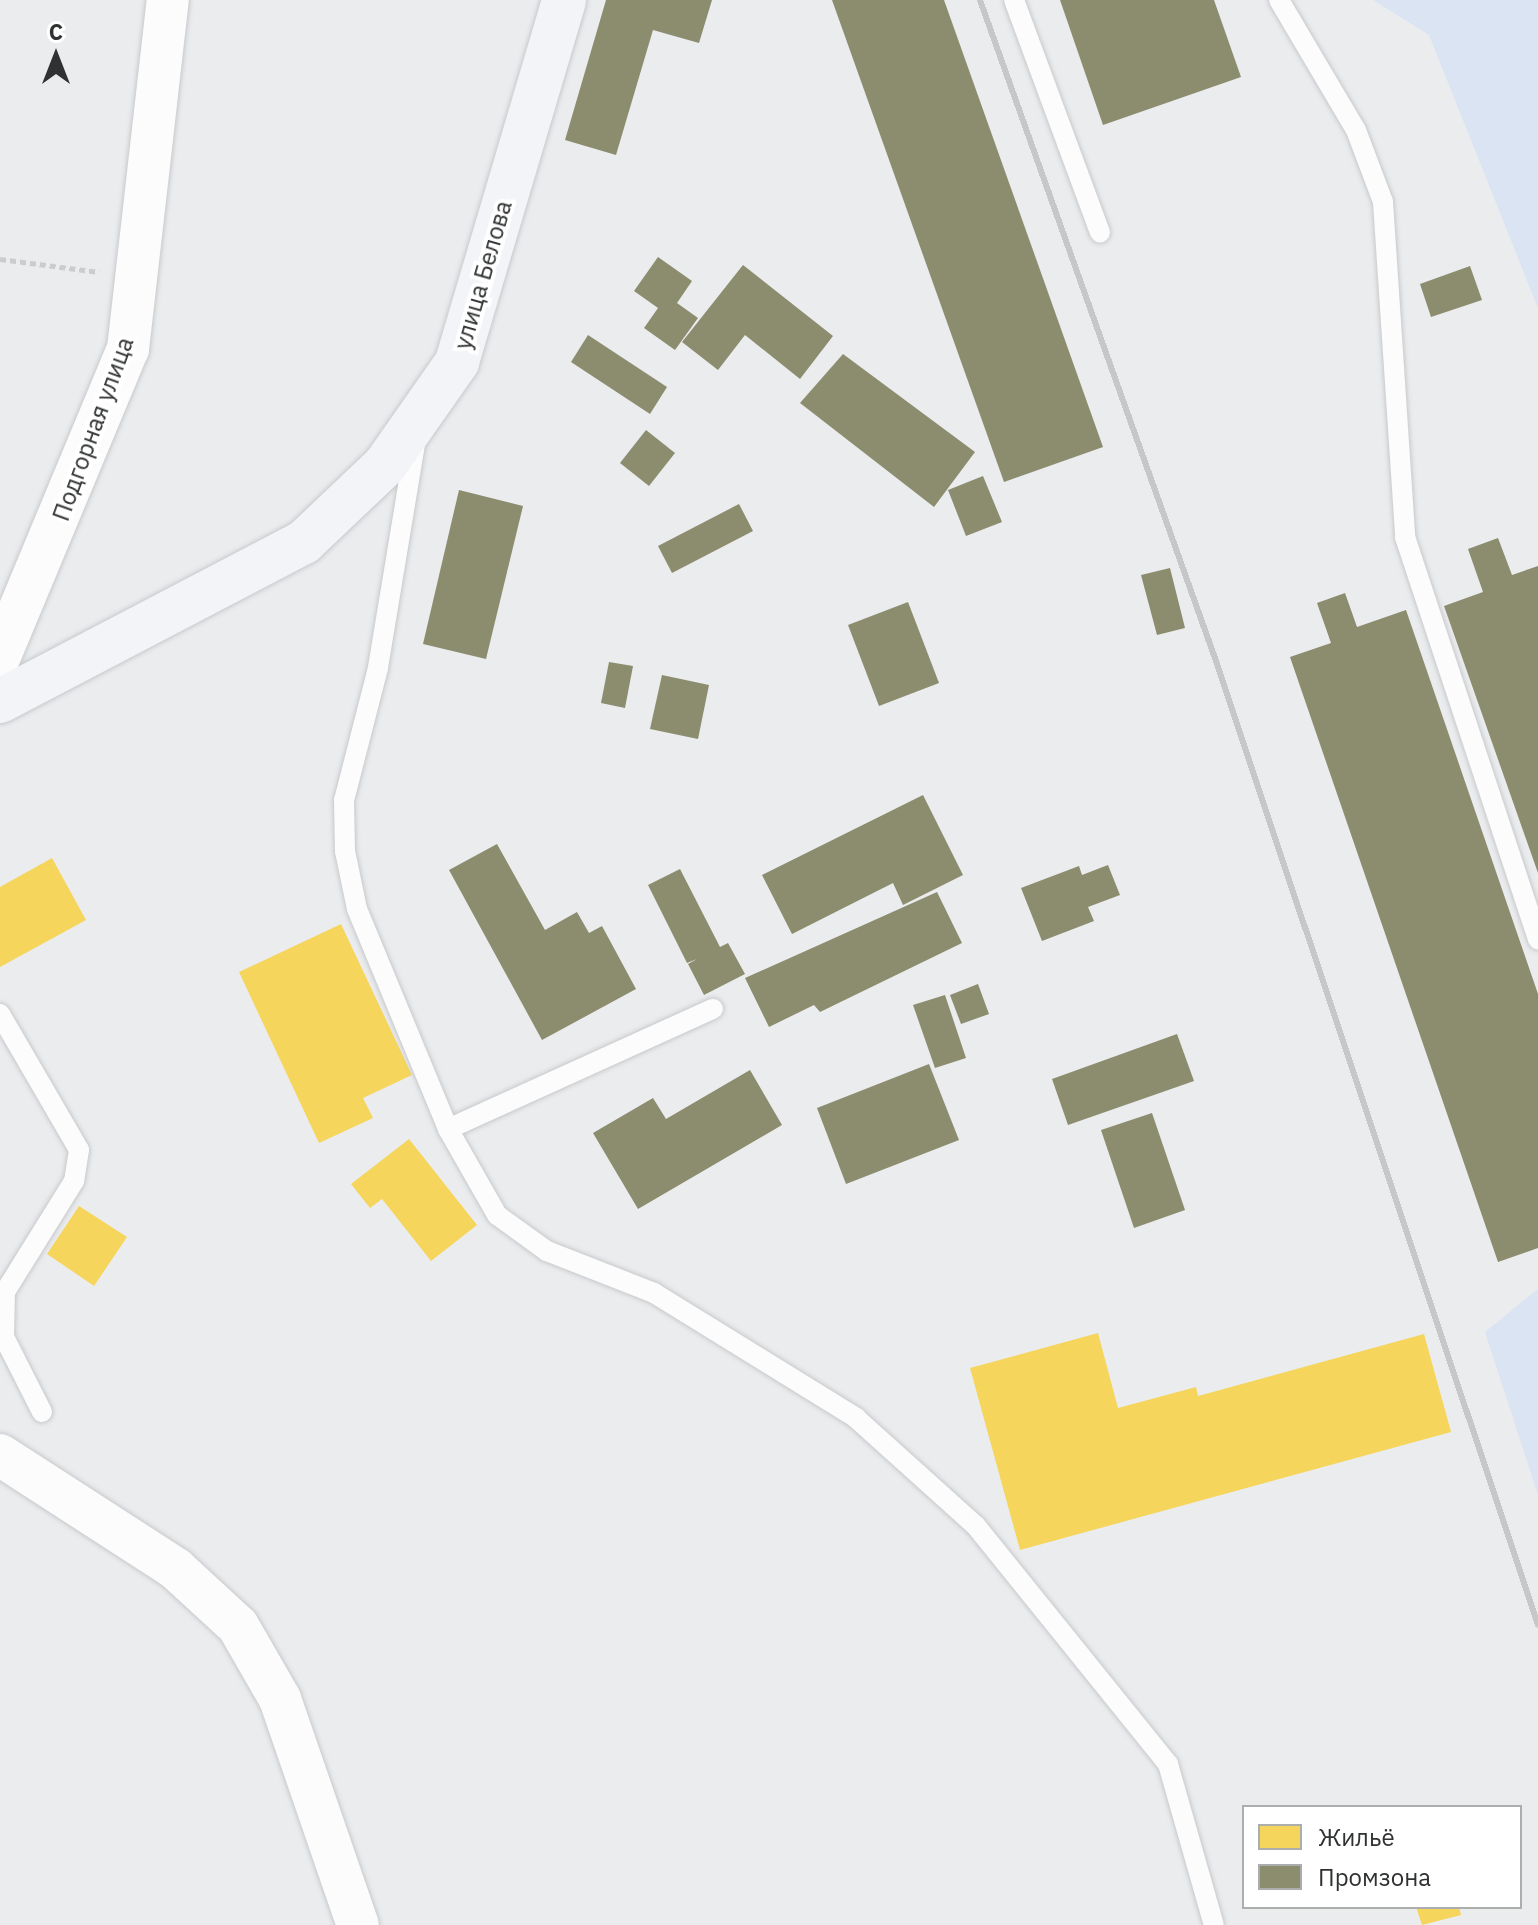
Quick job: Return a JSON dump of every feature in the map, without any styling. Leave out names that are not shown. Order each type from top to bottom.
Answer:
[{"type":"main road","name":"улица Белова","points":[[0,701],[304,542],[385,465],[457,362],[564,0]]},
{"type":"street","name":"Подгорная улица","points":[[0,656],[128,349],[168,0]]},
{"type":"street","points":[[0,1455],[176,1569],[238,1626],[280,1699],[358,1925]]},
{"type":"lane","points":[[1014,0],[1100,233]]},
{"type":"lane","points":[[1279,0],[1356,130],[1383,202],[1405,537],[1538,940]]},
{"type":"lane","points":[[420,414],[378,668],[344,800],[345,851],[357,909],[448,1129],[497,1215],[547,1251],[654,1293],[856,1418],[976,1526],[1168,1764],[1214,1925]]},
{"type":"lane","points":[[448,1129],[713,1009]]},
{"type":"lane","points":[[0,1014],[79,1150],[74,1181],[5,1292],[4,1337],[42,1412]]},
{"type":"path","points":[[0,259],[136,277]]},
{"type":"shaded area","points":[[1373,0],[1538,0],[1538,308],[1429,35]]},
{"type":"shaded area","points":[[1538,1289],[1538,1495],[1485,1332]]},
{"type":"building: Жильё","points":[[52,858],[86,920],[0,967],[0,887]]},
{"type":"building: Жильё","points":[[341,924],[412,1075],[363,1098],[373,1118],[319,1143],[239,972]]},
{"type":"building: Жильё","points":[[409,1139],[477,1225],[431,1261],[382,1199],[370,1208],[351,1184]]},
{"type":"building: Жильё","points":[[79,1206],[127,1237],[94,1286],[47,1254]]},
{"type":"building: Жильё","points":[[1098,1333],[1118,1408],[1196,1387],[1198,1396],[1424,1334],[1451,1432],[1020,1550],[970,1368]]},
{"type":"building: Жильё","points":[[1417,1909],[1460,1909],[1461,1915],[1422,1925]]},
{"type":"building: Промзона","points":[[606,0],[712,0],[699,43],[653,30],[616,155],[565,140]]},
{"type":"building: Промзона","points":[[832,0],[944,0],[1103,447],[1004,482]]},
{"type":"building: Промзона","points":[[1060,0],[1214,0],[1241,77],[1103,125]]},
{"type":"building: Промзона","points":[[658,257],[692,281],[677,303],[698,318],[675,350],[644,328],[658,308],[634,291]]},
{"type":"building: Промзона","points":[[743,265],[833,336],[800,379],[745,335],[718,370],[682,342]]},
{"type":"building: Промзона","points":[[1470,266],[1482,300],[1431,317],[1420,284]]},
{"type":"building: Промзона","points":[[588,335],[667,387],[650,414],[571,362]]},
{"type":"building: Промзона","points":[[843,354],[975,452],[934,507],[800,403]]},
{"type":"building: Промзона","points":[[646,430],[675,453],[649,486],[620,463]]},
{"type":"building: Промзона","points":[[983,476],[1002,522],[966,536],[948,490]]},
{"type":"building: Промзона","points":[[459,490],[523,506],[486,659],[423,644]]},
{"type":"building: Промзона","points":[[739,504],[753,531],[672,573],[658,546]]},
{"type":"building: Промзона","points":[[1498,538],[1512,575],[1538,566],[1538,873],[1444,606],[1483,592],[1468,549]]},
{"type":"building: Промзона","points":[[1170,568],[1185,628],[1157,635],[1141,575]]},
{"type":"building: Промзона","points":[[1345,593],[1357,627],[1406,610],[1538,994],[1538,1248],[1498,1262],[1290,657],[1331,643],[1317,603]]},
{"type":"building: Промзона","points":[[908,602],[939,683],[879,706],[848,625]]},
{"type":"building: Промзона","points":[[609,662],[633,666],[625,708],[601,703]]},
{"type":"building: Промзона","points":[[662,675],[709,685],[698,739],[650,729]]},
{"type":"building: Промзона","points":[[923,795],[963,875],[903,905],[893,883],[792,934],[762,875]]},
{"type":"building: Промзона","points":[[497,844],[545,930],[577,912],[589,933],[602,926],[636,989],[542,1040],[449,870]]},
{"type":"building: Промзона","points":[[1108,865],[1120,895],[1088,907],[1094,921],[1042,941],[1021,888],[1079,866],[1082,875]]},
{"type":"building: Промзона","points":[[680,869],[720,947],[728,943],[745,974],[704,995],[688,964],[697,959],[687,963],[648,885]]},
{"type":"building: Промзона","points":[[937,892],[962,943],[820,1012],[814,1005],[769,1027],[745,978]]},
{"type":"building: Промзона","points":[[978,984],[989,1014],[961,1024],[950,995]]},
{"type":"building: Промзона","points":[[945,995],[966,1058],[935,1068],[913,1005]]},
{"type":"building: Промзона","points":[[1177,1034],[1194,1081],[1068,1125],[1052,1079]]},
{"type":"building: Промзона","points":[[929,1064],[959,1140],[846,1184],[817,1108]]},
{"type":"building: Промзона","points":[[750,1070],[782,1125],[638,1209],[593,1133],[653,1098],[666,1119]]},
{"type":"building: Промзона","points":[[1152,1113],[1185,1210],[1134,1228],[1101,1130]]},
{"type":"railway","points":[[980,0],[1216,661],[1538,1625]]}]
